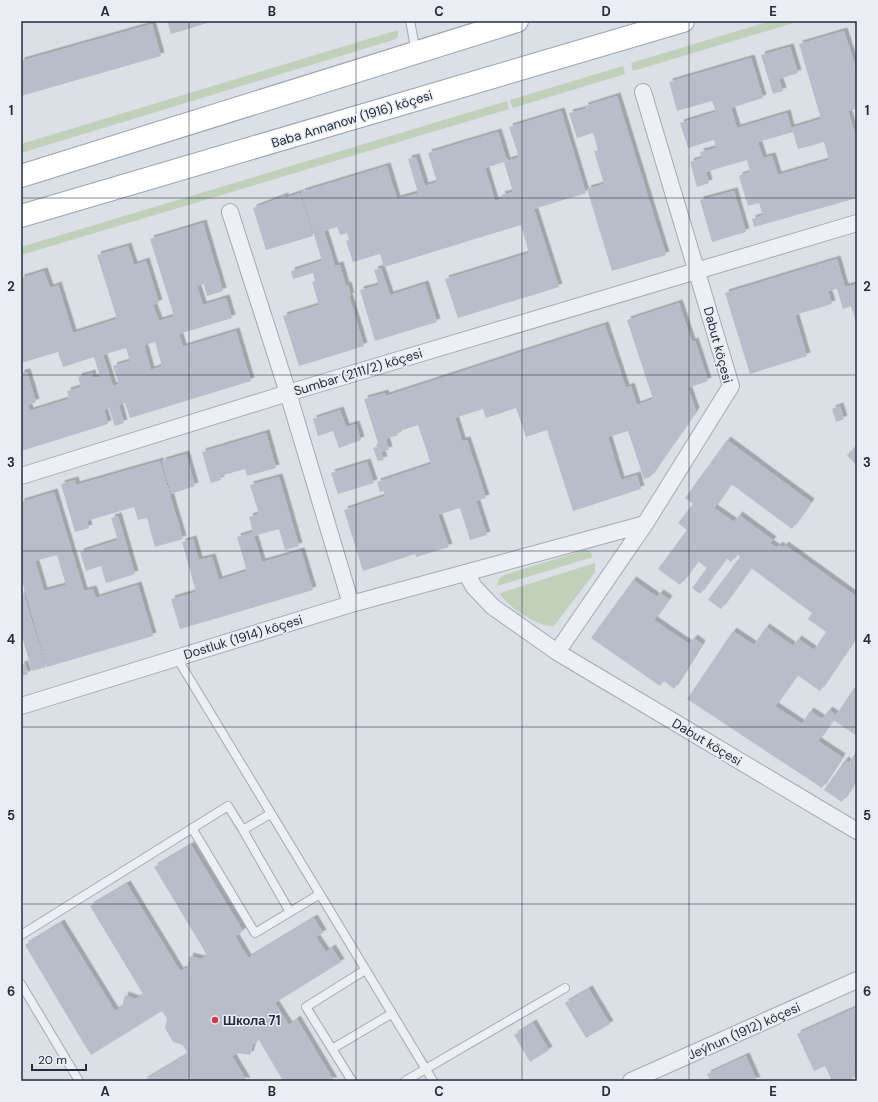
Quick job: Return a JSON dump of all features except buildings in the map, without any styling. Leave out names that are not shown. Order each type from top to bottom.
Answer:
[{"type":"main road","points":[[21,176],[518,21]]},
{"type":"main road","name":"Baba Annanow (1916) köçesi","points":[[21,216],[683,21]]},
{"type":"street","name":"Dabut köçesi","points":[[557,652],[645,524],[731,386],[643,92]]},
{"type":"street","points":[[230,212],[288,393],[351,604]]},
{"type":"street","name":"Sumbar (2111/2) köçesi","points":[[21,476],[288,393],[857,223]]},
{"type":"street","name":"Dostluk (1914) köçesi","points":[[21,706],[351,604],[645,524]]},
{"type":"street","name":"Dabut köçesi","points":[[466,573],[474,587],[493,607],[557,652],[857,831]]},
{"type":"street","name":"Jeýhun (1912) köçesi","points":[[631,1081],[648,1078],[857,980]]},
{"type":"lane","points":[[410,21],[416,53]]},
{"type":"lane","points":[[177,658],[270,814],[366,970],[391,1014],[433,1081]]},
{"type":"lane","points":[[21,935],[228,806],[290,912]]},
{"type":"lane","points":[[242,830],[270,814]]},
{"type":"lane","points":[[192,828],[254,933],[320,894]]},
{"type":"lane","points":[[352,1081],[306,1007],[366,970]]},
{"type":"lane","points":[[21,984],[79,1081]]},
{"type":"lane","points":[[405,1081],[565,988]]},
{"type":"lane","points":[[332,1049],[391,1014]]},
{"type":"green space","points":[[771,21],[800,21],[633,71],[631,63]]},
{"type":"green space","points":[[398,30],[398,37],[393,40],[21,153],[21,144]]},
{"type":"green space","points":[[623,66],[625,74],[513,108],[510,100]]},
{"type":"green space","points":[[507,101],[509,109],[21,255],[21,247]]},
{"type":"green space","points":[[585,550],[590,551],[593,557],[497,586],[499,579],[504,575]]},
{"type":"green space","points":[[595,563],[595,572],[554,626],[541,624],[524,615],[508,604],[500,593]]},
{"type":"place","name":"Школа 71","points":[[215,1020]]}]
